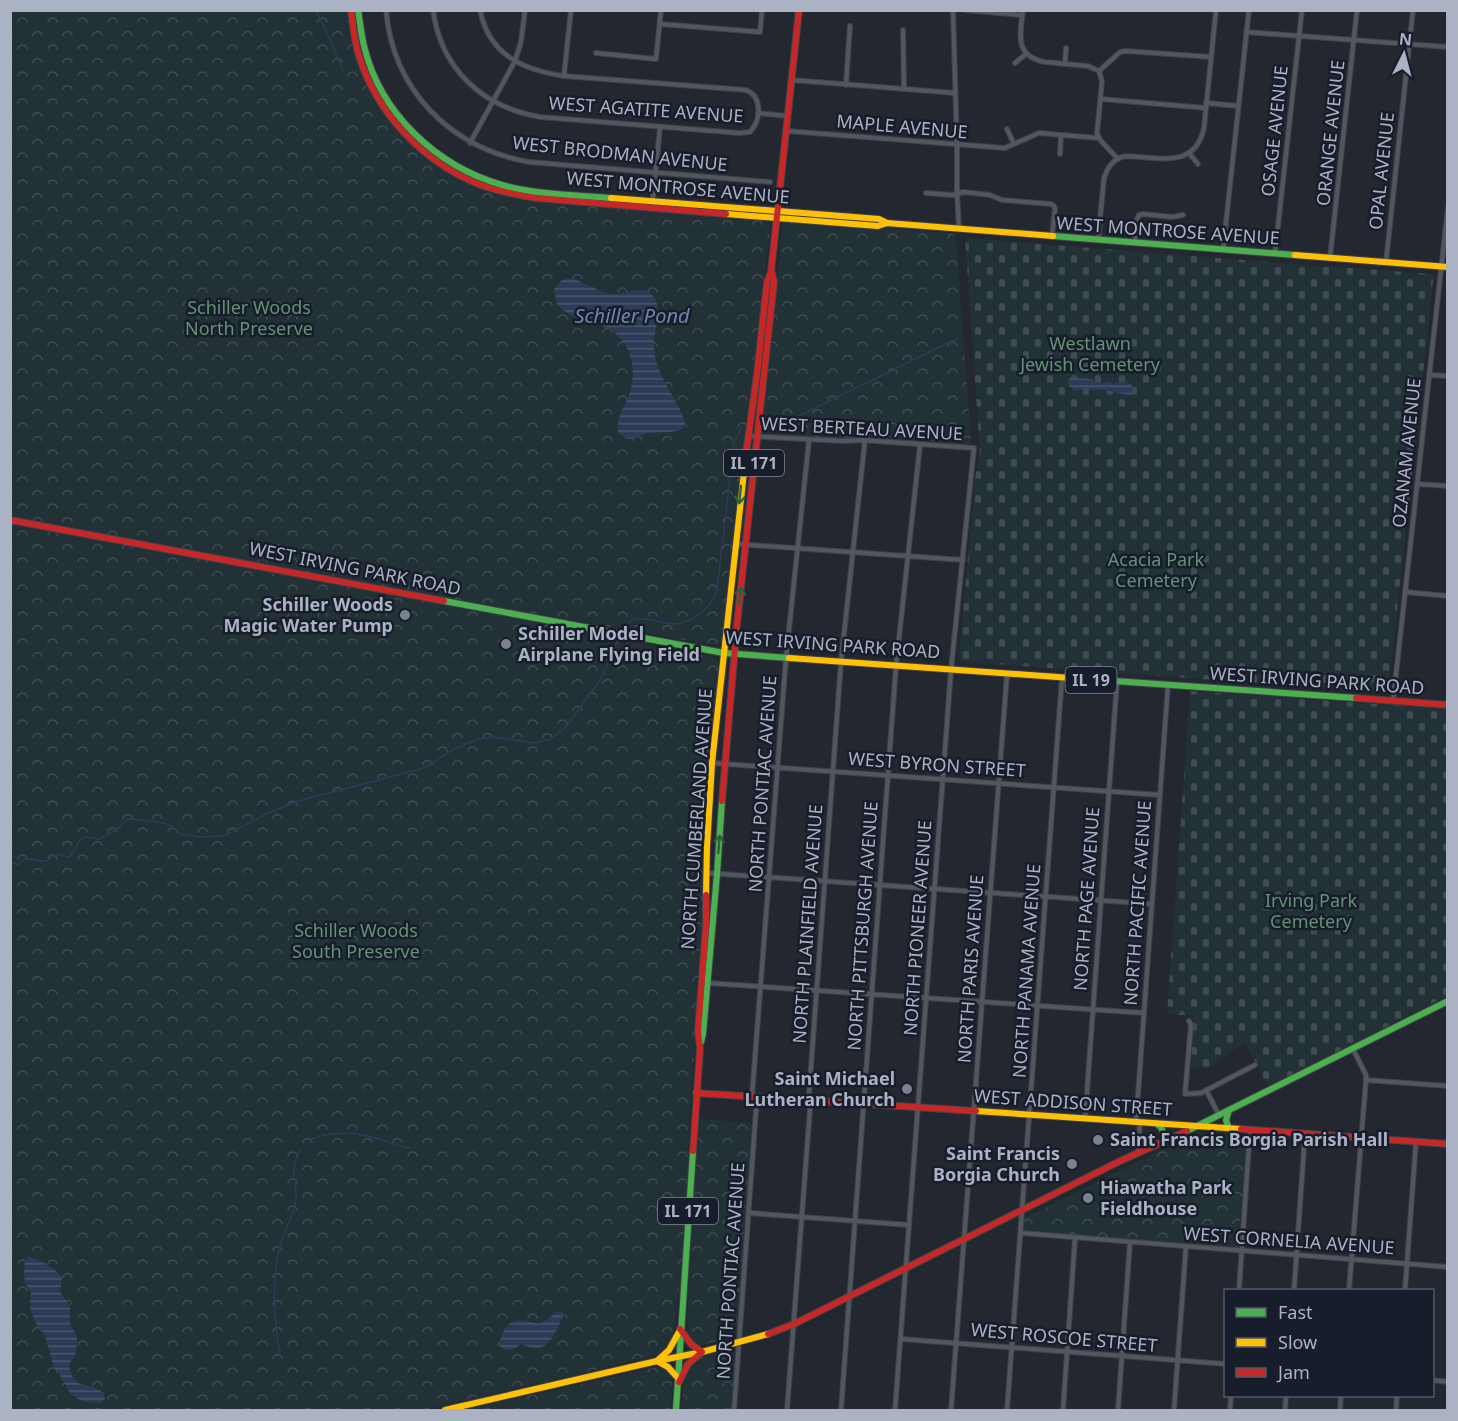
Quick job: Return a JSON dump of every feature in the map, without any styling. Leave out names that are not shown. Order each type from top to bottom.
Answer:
[{"type":"main road","points":[[351,10],[356,43],[366,75],[382,105],[405,135],[425,154],[469,180],[502,192],[536,195]]},
{"type":"main road","points":[[358,10],[363,45],[373,74],[390,105],[412,133],[448,161],[475,176],[536,195]]},
{"type":"main road","name":"NORTH CUMBERLAND AVENUE","points":[[675,1410],[699,1048],[703,1034],[707,847],[712,763],[735,544],[767,282],[771,272],[778,214],[799,10]]},
{"type":"main road","name":"WEST MONTROSE AVENUE","points":[[536,195],[778,214],[879,219],[887,223],[1052,237],[1444,266]]},
{"type":"main road","name":"NORTH CUMBERLAND AVENUE","points":[[704,983],[717,874],[734,654],[774,282],[771,272]]},
{"type":"main road","name":"WEST IRVING PARK ROAD","points":[[10,520],[724,653],[1448,705]]},
{"type":"main road","points":[[445,1410],[702,1352],[764,1336],[794,1324],[1138,1152],[1197,1126],[1448,1001]]},
{"type":"main road","name":"WEST ADDISON STREET","points":[[696,1093],[1448,1144]]},
{"type":"main road","points":[[1229,1110],[1226,1120],[1229,1129]]},
{"type":"main road","points":[[1156,1124],[1161,1127],[1166,1140]]},
{"type":"main road","points":[[657,1361],[669,1350],[680,1329],[702,1352]]},
{"type":"main road","points":[[677,1385],[688,1364],[702,1352]]},
{"type":"main road","points":[[657,1361],[668,1367],[677,1377]]},
{"type":"street","name":"WEST BRODMAN AVENUE","points":[[386,10],[392,44],[401,68],[412,87],[434,115],[470,142],[501,156],[529,162],[770,182]]},
{"type":"street","name":"WEST AGATITE AVENUE","points":[[433,10],[439,39],[456,69],[469,84],[493,102],[517,112],[540,117],[745,133],[753,129],[758,113],[788,116]]},
{"type":"street","points":[[480,10],[490,38],[501,51],[515,61],[541,72],[564,76],[746,90],[756,97],[758,113]]},
{"type":"street","points":[[470,142],[515,61],[521,42],[525,10]]},
{"type":"street","points":[[564,76],[571,10]]},
{"type":"street","points":[[596,53],[656,59],[661,10]]},
{"type":"street","points":[[660,24],[760,32],[762,10]]},
{"type":"street","points":[[953,10],[959,229]]},
{"type":"street","points":[[965,10],[1023,13],[1021,46],[1026,54],[1039,61],[1088,66],[1099,71],[1102,81],[1098,138],[1118,159]]},
{"type":"street","points":[[1098,240],[1104,178],[1110,166],[1118,159],[1129,156],[1180,158],[1189,153],[1202,138],[1216,10]]},
{"type":"street","points":[[1223,250],[1249,10]]},
{"type":"street","name":"OSAGE AVENUE","points":[[1275,254],[1302,10]]},
{"type":"street","name":"ORANGE AVENUE","points":[[1330,258],[1358,10]]},
{"type":"street","name":"OPAL AVENUE","points":[[1386,262],[1413,10]]},
{"type":"street","points":[[846,85],[850,27]]},
{"type":"street","points":[[903,30],[904,89]]},
{"type":"street","points":[[1246,32],[1448,46]]},
{"type":"street","points":[[1065,64],[1066,48]]},
{"type":"street","points":[[1099,71],[1117,54],[1126,51],[1211,57]]},
{"type":"street","points":[[1015,63],[1026,54]]},
{"type":"street","points":[[792,80],[956,93]]},
{"type":"street","points":[[1101,99],[1238,106]]},
{"type":"street","points":[[652,204],[660,127]]},
{"type":"street","points":[[1007,129],[1014,144]]},
{"type":"street","name":"MAPLE AVENUE","points":[[787,131],[1005,148],[1040,133],[1098,138]]},
{"type":"street","points":[[1060,154],[1061,135]]},
{"type":"street","points":[[1189,153],[1198,164]]},
{"type":"street","points":[[926,193],[952,195],[964,192],[987,194],[1002,200],[1048,203],[1054,206],[1055,211],[1052,237]]},
{"type":"street","name":"OZANAM AVENUE","points":[[1393,701],[1429,375],[1444,266],[1448,207]]},
{"type":"street","points":[[1135,243],[1138,217],[1141,214],[1176,217],[1182,214]]},
{"type":"street","points":[[1429,375],[1448,376]]},
{"type":"street","name":"WEST BERTEAU AVENUE","points":[[748,436],[865,440],[974,448]]},
{"type":"street","name":"NORTH PONTIAC AVENUE","points":[[734,1410],[749,1213],[760,987],[786,658],[809,439]]},
{"type":"street","name":"NORTH PLAINFIELD AVENUE","points":[[787,1410],[841,662],[865,440]]},
{"type":"street","name":"NORTH PITTSBURGH AVENUE","points":[[841,1410],[896,666],[920,445]]},
{"type":"street","name":"NORTH PIONEER AVENUE","points":[[895,1410],[951,670],[974,448]]},
{"type":"street","points":[[1417,484],[1448,486]]},
{"type":"street","points":[[735,544],[963,560]]},
{"type":"street","points":[[1405,592],[1448,596]]},
{"type":"street","name":"NORTH PARIS AVENUE","points":[[951,1410],[1007,674]]},
{"type":"street","name":"NORTH PANAMA AVENUE","points":[[1007,1410],[1062,678]]},
{"type":"street","name":"NORTH PAGE AVENUE","points":[[1085,1119],[1117,682]]},
{"type":"street","name":"NORTH PACIFIC AVENUE","points":[[1138,1152],[1144,1013],[1168,685]]},
{"type":"street","name":"WEST BYRON STREET","points":[[712,763],[1160,795]]},
{"type":"street","points":[[708,873],[1152,904]]},
{"type":"street","points":[[704,983],[1144,1013]]},
{"type":"street","points":[[1189,1021],[1191,1025],[1185,1094],[1201,1093],[1255,1065]]},
{"type":"street","points":[[1349,1289],[1366,1080],[1366,1075],[1353,1048]]},
{"type":"street","points":[[1366,1080],[1448,1086]]},
{"type":"street","points":[[1206,1090],[1219,1115]]},
{"type":"street","points":[[1239,1289],[1250,1130]]},
{"type":"street","points":[[1294,1289],[1305,1134]]},
{"type":"street","points":[[1405,1289],[1416,1142]]},
{"type":"street","points":[[749,1213],[909,1225]]},
{"type":"street","name":"WEST CORNELIA AVENUE","points":[[1020,1233],[1448,1267]]},
{"type":"street","points":[[1063,1410],[1075,1238]]},
{"type":"street","points":[[1118,1410],[1130,1242]]},
{"type":"street","points":[[1174,1410],[1186,1246]]},
{"type":"street","name":"WEST ROSCOE STREET","points":[[901,1339],[1224,1364]]},
{"type":"green space","name":"Schiller Woods North Preserve","points":[[10,11],[348,11],[360,65],[378,104],[405,138],[421,153],[457,178],[490,192],[531,200],[767,220],[770,229],[756,362],[720,643],[713,645],[514,610],[11,517]]},
{"type":"green space","points":[[790,221],[955,235],[970,446],[761,433],[782,227],[784,223]]},
{"type":"green space","points":[[965,238],[1434,274],[1388,694],[960,660],[975,478],[980,452]]},
{"type":"green space","points":[[751,442],[753,442],[743,534],[741,535],[741,502]]},
{"type":"green space","name":"Schiller Woods South Preserve","points":[[10,524],[537,622],[717,659],[720,665],[706,805],[704,928],[690,1110],[681,1273],[673,1336],[669,1346],[662,1353],[423,1410],[11,1410]]},
{"type":"green space","name":"Irving Park Cemetery","points":[[1190,691],[1447,709],[1447,996],[1268,1087],[1245,1042],[1206,1069],[1191,1067],[1193,1016],[1167,1014]]},
{"type":"green space","points":[[699,1119],[753,1123],[738,1331],[732,1338],[701,1345],[695,1344],[687,1332]]},
{"type":"green space","points":[[1199,1132],[1247,1137],[1238,1247],[1023,1230],[1024,1218]]},
{"type":"green space","points":[[728,1350],[733,1351],[737,1356],[733,1410],[682,1410],[685,1380],[694,1361],[703,1356]]},
{"type":"green space","points":[[657,1367],[667,1368],[672,1375],[671,1410],[464,1410]]},
{"type":"water","name":"Schiller Pond","points":[[571,278],[608,293],[619,294],[642,290],[655,298],[658,318],[654,339],[655,357],[662,377],[685,422],[683,429],[644,434],[630,439],[618,432],[618,421],[633,380],[630,354],[615,333],[603,326],[573,317],[557,305],[554,289],[562,280]]},
{"type":"water","points":[[1073,377],[1100,383],[1109,381],[1113,384],[1123,381],[1132,385],[1133,391],[1131,395],[1096,389],[1093,391],[1087,388],[1075,391],[1068,385],[1068,380]]},
{"type":"water","points":[[28,1257],[47,1264],[62,1278],[60,1292],[70,1305],[70,1324],[77,1337],[76,1353],[69,1364],[71,1373],[77,1382],[104,1393],[105,1399],[100,1403],[85,1402],[71,1395],[54,1367],[45,1336],[35,1322],[30,1307],[31,1292],[25,1283],[24,1274]]},
{"type":"water","points":[[557,1312],[561,1312],[563,1317],[552,1338],[543,1346],[537,1348],[521,1344],[514,1349],[507,1350],[499,1346],[504,1330],[511,1323],[527,1321],[541,1323]]},
{"type":"waterway","points":[[315,10],[343,70]]},
{"type":"waterway","points":[[766,423],[783,423],[958,338]]},
{"type":"waterway","points":[[625,628],[630,621],[635,619],[680,623],[693,618],[710,604],[717,590],[734,442],[742,427]]},
{"type":"waterway","points":[[10,862],[18,865],[21,861],[28,859],[46,861],[56,854],[69,857],[81,839],[86,837],[100,839],[130,819],[165,823],[180,834],[198,837],[224,836],[264,815],[298,801],[421,769],[454,749],[478,739],[495,737],[535,743],[551,739],[566,727],[601,679],[618,640]]},
{"type":"waterway","points":[[309,1140],[332,1134],[357,1134],[409,1148]]},
{"type":"waterway","points":[[280,1354],[275,1313],[276,1269],[281,1243],[295,1205],[294,1169],[300,1150]]},
{"type":"traffic: fast","points":[[358,10],[364,46],[383,93],[414,134],[434,150],[455,165],[502,185],[543,193],[611,198]]},
{"type":"traffic: fast","points":[[1053,236],[1295,255]]},
{"type":"traffic: fast","points":[[444,601],[724,653],[789,658]]},
{"type":"traffic: fast","points":[[1071,678],[1356,698]]},
{"type":"traffic: fast","points":[[701,1042],[722,801]]},
{"type":"traffic: fast","points":[[1187,1131],[1448,1001]]},
{"type":"traffic: fast","points":[[1229,1110],[1226,1120],[1229,1129]]},
{"type":"traffic: fast","points":[[1157,1124],[1161,1127],[1166,1140]]},
{"type":"traffic: fast","points":[[676,1410],[693,1151]]},
{"type":"traffic: slow","points":[[611,198],[879,219],[887,223]]},
{"type":"traffic: slow","points":[[726,214],[878,226],[887,223],[1053,236]]},
{"type":"traffic: slow","points":[[1295,255],[1448,267]]},
{"type":"traffic: slow","points":[[706,895],[712,763],[746,454]]},
{"type":"traffic: slow","points":[[789,658],[1071,678]]},
{"type":"traffic: slow","points":[[976,1111],[1241,1129]]},
{"type":"traffic: slow","points":[[677,1377],[668,1367],[657,1361],[669,1350],[679,1332]]},
{"type":"traffic: slow","points":[[445,1410],[702,1352],[768,1334]]},
{"type":"traffic: jam","points":[[351,10],[359,56],[377,97],[404,133],[438,162],[458,174],[492,189],[536,198],[726,214]]},
{"type":"traffic: jam","points":[[746,454],[767,282],[771,272],[799,10]]},
{"type":"traffic: jam","points":[[722,801],[737,624],[774,282],[772,273]]},
{"type":"traffic: jam","points":[[10,520],[444,601]]},
{"type":"traffic: jam","points":[[1356,698],[1448,705]]},
{"type":"traffic: jam","points":[[693,1151],[700,1049],[698,1031],[706,895]]},
{"type":"traffic: jam","points":[[696,1093],[976,1111]]},
{"type":"traffic: jam","points":[[1241,1129],[1448,1144]]},
{"type":"traffic: jam","points":[[768,1334],[794,1324],[1120,1161],[1187,1131]]},
{"type":"traffic: jam","points":[[679,1382],[688,1364],[702,1352],[691,1344],[680,1329]]},
{"type":"place","name":"Schiller Woods Magic Water Pump","points":[[405,615]]},
{"type":"place","name":"Schiller Model Airplane Flying Field","points":[[506,644]]},
{"type":"place","name":"Saint Michael Lutheran Church","points":[[907,1089]]},
{"type":"place","name":"Saint Francis Borgia Parish Hall","points":[[1098,1140]]},
{"type":"place","name":"Saint Francis Borgia Church","points":[[1072,1164]]},
{"type":"place","name":"Hiawatha Park Fieldhouse","points":[[1088,1198]]},
{"type":"park label","name":"Westlawn Jewish Cemetery","points":[[1090,354]]},
{"type":"park label","name":"Acacia Park Cemetery","points":[[1156,570]]}]
